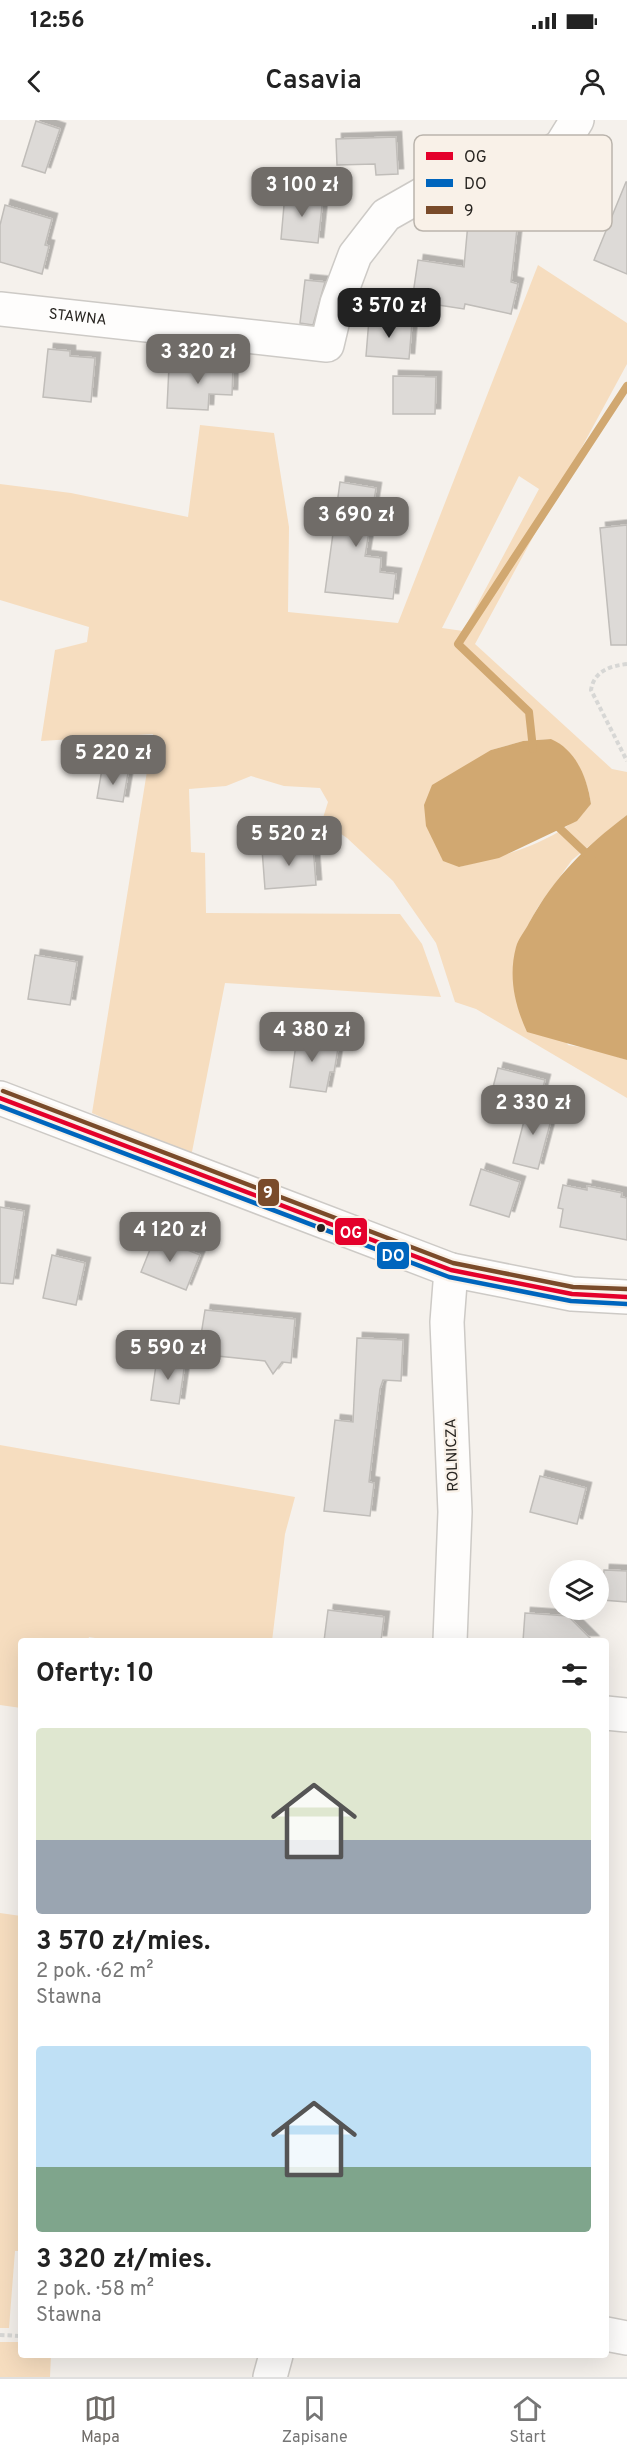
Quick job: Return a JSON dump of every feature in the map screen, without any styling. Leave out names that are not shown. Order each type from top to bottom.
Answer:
[{"type":"street","name":"STAWNA","points":[[568,135],[577,120]]},
{"type":"street","name":"STAWNA","points":[[0,309],[327,345],[337,303],[355,255],[386,215],[414,199]]},
{"type":"street","points":[[0,1098],[451,1270],[572,1294],[627,1297]]},
{"type":"street","name":"ROLNICZA","points":[[450,1638],[455,1512],[447,1322],[451,1270]]},
{"type":"street","points":[[609,1713],[627,1715]]},
{"type":"street","points":[[609,2335],[627,2338]]},
{"type":"street","points":[[270,2377],[275,2358]]},
{"type":"path","points":[[627,664],[610,667],[600,672],[591,690],[627,761]]},
{"type":"path","points":[[0,2335],[18,2336]]},
{"type":"shaded area","points":[[538,265],[627,323],[627,364],[475,644],[612,769],[627,772],[627,815],[572,860],[538,907],[516,947],[568,1045],[593,1049],[627,1060],[627,1098],[476,1009],[455,1002],[436,943],[393,881],[347,838],[322,821],[328,802],[320,788],[284,786],[251,776],[226,786],[189,789],[191,852],[205,853],[206,913],[400,914],[422,944],[441,997],[225,983],[191,1157],[92,1113],[153,734],[41,741],[55,650],[87,642],[89,627],[0,600],[0,484],[71,493],[188,517],[200,425],[274,433],[289,527],[288,612],[398,623]],"holes":[[[519,476],[539,489],[463,631],[442,628]],[[551,739],[578,767],[586,783],[591,804],[579,817],[548,838],[513,852],[459,867],[491,750],[523,741]]]},
{"type":"shaded area","points":[[551,739],[574,757],[587,784],[591,804],[577,821],[499,858],[459,867],[443,861],[426,826],[424,805],[432,785],[491,750],[523,741]]},
{"type":"shaded area","points":[[627,815],[627,1060],[527,1032],[516,1002],[513,969],[518,941],[549,891],[584,851]]},
{"type":"shaded area","points":[[0,1445],[295,1497],[285,1534],[272,1638],[18,1638],[18,1708],[0,1705]]},
{"type":"shaded area","points":[[0,1913],[18,1916],[18,2251],[15,2251],[9,2328],[0,2328]]},
{"type":"shaded area","points":[[0,2342],[18,2342],[18,2358],[51,2358],[50,2377],[0,2377]]},
{"type":"building","points":[[36,121],[60,129],[45,173],[22,166]]},
{"type":"building","points":[[396,137],[398,174],[376,175],[375,164],[337,165],[336,139]]},
{"type":"building","points":[[627,182],[627,274],[594,260],[606,231],[612,231],[612,216]]},
{"type":"building","points":[[285,194],[323,197],[318,243],[281,239]]},
{"type":"building","points":[[5,205],[52,219],[45,245],[49,246],[42,274],[0,262],[0,225]]},
{"type":"building","points":[[467,231],[517,231],[511,282],[518,284],[511,314],[465,304],[464,309],[412,301],[418,260],[464,267]]},
{"type":"building","points":[[305,280],[325,282],[313,325],[300,323]]},
{"type":"building","points":[[369,319],[412,323],[409,359],[366,356]]},
{"type":"building","points":[[48,349],[70,351],[70,356],[95,358],[91,402],[43,397]]},
{"type":"building","points":[[205,352],[210,366],[233,367],[232,395],[209,394],[208,410],[167,408],[169,366],[195,368]]},
{"type":"building","points":[[393,376],[436,377],[435,414],[393,414]]},
{"type":"building","points":[[340,482],[376,488],[365,556],[381,558],[380,572],[396,574],[393,599],[325,592]]},
{"type":"building","points":[[627,525],[627,645],[611,645],[600,528]]},
{"type":"building","points":[[102,769],[128,773],[123,802],[97,798]]},
{"type":"building","points":[[313,845],[316,885],[265,889],[262,849]]},
{"type":"building","points":[[35,955],[77,962],[70,1005],[28,999]]},
{"type":"building","points":[[298,1030],[321,1033],[319,1045],[338,1048],[334,1072],[330,1072],[326,1092],[290,1087]]},
{"type":"building","points":[[498,1068],[545,1080],[539,1102],[492,1091]]},
{"type":"building","points":[[529,1102],[554,1109],[538,1169],[513,1163]]},
{"type":"building","points":[[481,1169],[520,1182],[509,1217],[470,1205]]},
{"type":"building","points":[[563,1185],[587,1190],[587,1186],[622,1193],[621,1197],[627,1198],[627,1240],[560,1227],[563,1209],[558,1208]]},
{"type":"building","points":[[0,1207],[24,1211],[13,1284],[0,1283]]},
{"type":"building","points":[[155,1237],[200,1255],[186,1290],[141,1272]]},
{"type":"building","points":[[52,1255],[85,1263],[76,1305],[43,1298]]},
{"type":"building","points":[[205,1310],[295,1319],[291,1363],[282,1362],[273,1374],[265,1361],[198,1354]]},
{"type":"building","points":[[357,1338],[403,1340],[401,1381],[383,1380],[380,1389],[369,1482],[374,1483],[370,1516],[324,1511],[335,1420],[353,1422]]},
{"type":"building","points":[[157,1358],[185,1362],[179,1404],[151,1400]]},
{"type":"building","points":[[540,1476],[586,1488],[577,1524],[530,1512]]},
{"type":"building","points":[[609,1570],[627,1571],[627,1602],[609,1601]]},
{"type":"building","points":[[328,1610],[384,1617],[381,1638],[324,1638]]},
{"type":"building","points":[[525,1613],[549,1615],[549,1620],[572,1620],[590,1638],[523,1638]]},
{"type":"waterway","points":[[533,749],[529,712],[458,644],[627,386]]},
{"type":"waterway","points":[[553,822],[591,858]]},
{"type":"transit line","name":"9","points":[[3,1091],[453,1263],[573,1287],[627,1289]]},
{"type":"transit line","name":"OG","points":[[0,1098],[451,1270],[572,1294],[627,1297]]},
{"type":"transit line","name":"DO","points":[[0,1106],[449,1277],[571,1301],[627,1304]]}]
